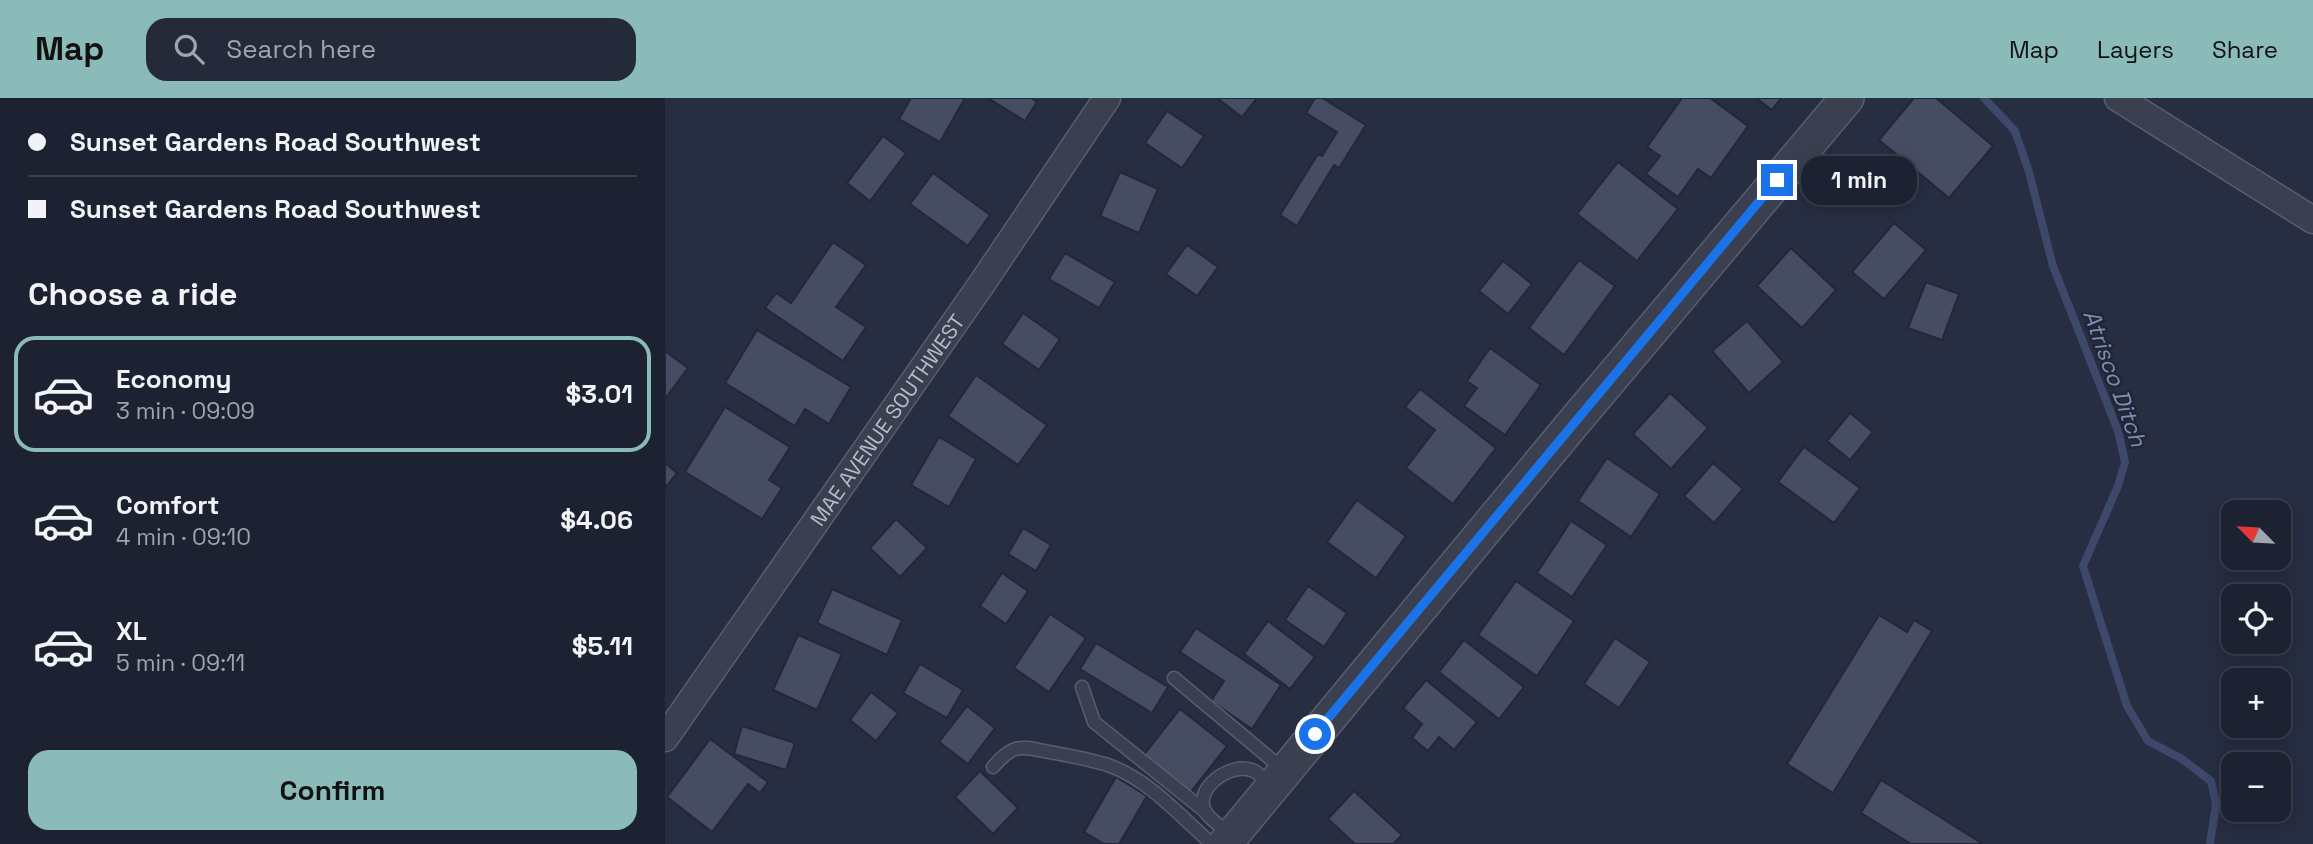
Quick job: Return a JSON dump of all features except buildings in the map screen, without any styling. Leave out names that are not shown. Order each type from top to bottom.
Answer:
[{"type":"street","name":"MAE AVENUE SOUTHWEST","points":[[665,738],[981,285],[1107,98]]},
{"type":"street","points":[[1223,841],[1279,779],[1570,426],[1847,98]]},
{"type":"street","points":[[2118,98],[2313,220]]},
{"type":"lane","points":[[1174,678],[1279,779]]},
{"type":"lane","points":[[1082,687],[1094,722],[1206,812]]},
{"type":"lane","points":[[993,767],[1006,752],[1019,747],[1113,767],[1132,777],[1223,841]]},
{"type":"lane","points":[[1223,841],[1203,803],[1212,782],[1223,772],[1237,769],[1279,779]]},
{"type":"waterway","name":"Atrisco Ditch","points":[[1984,98],[2015,131],[2029,172],[2053,266],[2118,431],[2125,462],[2118,486],[2083,566],[2127,706],[2148,741],[2182,759],[2211,781],[2216,804],[2210,844]]},
{"type":"route","points":[[1315,734],[1777,180]]}]
